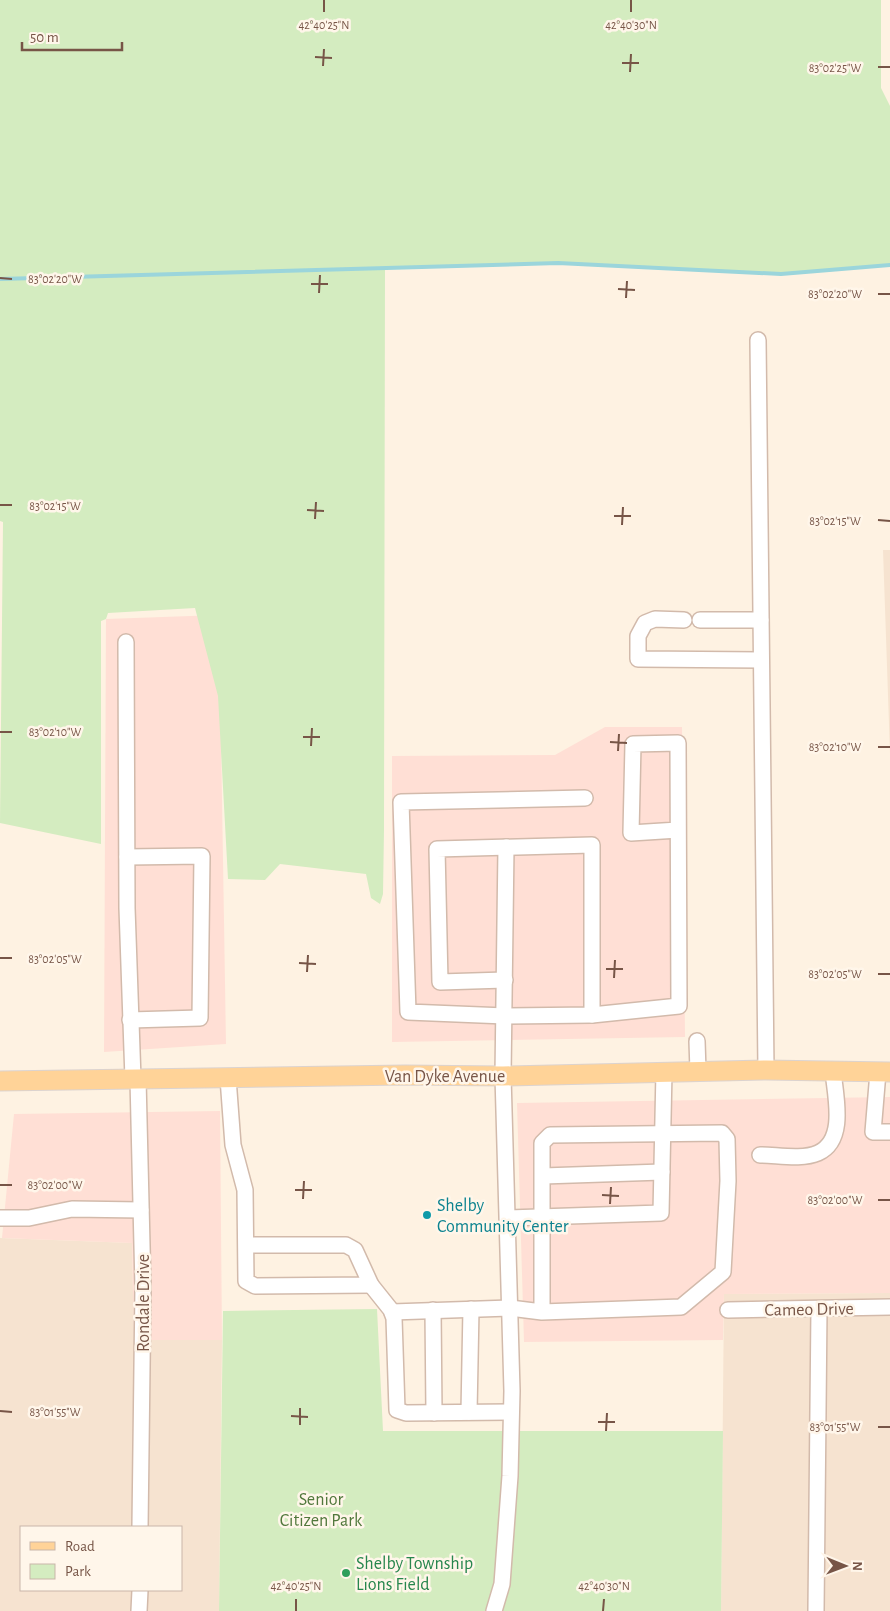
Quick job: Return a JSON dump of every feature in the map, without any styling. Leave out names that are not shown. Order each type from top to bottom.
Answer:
[{"type":"main road","name":"Van Dyke Avenue","points":[[0,1081],[503,1076],[664,1071],[884,1072]]},
{"type":"street","points":[[758,340],[766,1070]]},
{"type":"street","points":[[684,620],[655,619],[645,622],[638,636],[638,659],[761,660]]},
{"type":"street","points":[[700,620],[761,620]]},
{"type":"street","name":"Rondale Drive","points":[[126,642],[130,1020],[136,1079],[143,1287],[140,1526]]},
{"type":"street","points":[[585,798],[401,802],[408,1012],[505,1016],[592,1015],[679,1006],[678,743],[633,744],[631,832],[678,830]]},
{"type":"street","points":[[505,980],[440,982],[437,849],[592,845],[592,1015]]},
{"type":"street","points":[[494,1611],[502,1584],[510,1476],[510,1308],[503,1076],[506,847]]},
{"type":"street","points":[[127,857],[202,856],[200,1018],[130,1020]]},
{"type":"street","points":[[697,1041],[698,1071]]},
{"type":"street","points":[[508,1218],[661,1212],[664,1071]]},
{"type":"street","points":[[760,1155],[807,1155],[818,1152],[826,1147],[832,1139],[837,1119],[833,1071]]},
{"type":"street","points":[[884,1072],[873,1132],[890,1132]]},
{"type":"street","points":[[228,1078],[232,1145],[245,1190],[246,1282],[255,1286],[371,1285]]},
{"type":"street","points":[[392,1312],[510,1308],[542,1312],[681,1306],[723,1272],[727,1140],[722,1133],[550,1135],[542,1143],[542,1312]]},
{"type":"street","points":[[543,1176],[662,1172]]},
{"type":"street","points":[[0,1218],[29,1218],[72,1209],[141,1210]]},
{"type":"street","points":[[246,1245],[346,1245],[355,1250],[371,1285],[392,1312],[394,1318],[397,1410],[406,1413],[511,1412]]},
{"type":"street","name":"Cameo Drive","points":[[728,1310],[890,1307]]},
{"type":"street","points":[[469,1412],[471,1309]]},
{"type":"street","points":[[816,1611],[819,1309]]},
{"type":"street","points":[[433,1310],[434,1413]]},
{"type":"street","points":[[139,1611],[140,1591]]},
{"type":"shaded area","points":[[883,550],[890,550],[890,753]]},
{"type":"shaded area","points":[[219,615],[226,1044],[104,1052],[106,619]]},
{"type":"shaded area","points":[[605,727],[682,727],[685,1037],[392,1042],[392,756],[555,755]]},
{"type":"shaded area","points":[[890,1097],[890,1293],[724,1294],[723,1340],[524,1342],[517,1103]]},
{"type":"shaded area","points":[[220,1111],[222,1340],[134,1340],[132,1243],[2,1238],[14,1114]]},
{"type":"shaded area","points":[[0,1238],[132,1243],[134,1340],[222,1340],[219,1611],[0,1611]]},
{"type":"shaded area","points":[[890,1293],[890,1611],[721,1611],[724,1294]]},
{"type":"green space","points":[[0,0],[881,0],[881,88],[890,106],[890,265],[781,274],[558,263],[385,268],[384,830],[383,894],[380,904],[371,898],[366,874],[280,864],[265,880],[228,879],[218,696],[195,608],[108,613],[106,619],[101,621],[101,844],[0,823],[3,522],[0,521]]},
{"type":"green space","name":"Senior Citizen Park","points":[[377,1309],[383,1431],[723,1431],[721,1611],[219,1611],[223,1311]]},
{"type":"waterway","points":[[0,279],[558,263],[781,274],[890,265]]},
{"type":"place","name":"Shelby Community Center","points":[[427,1215]]},
{"type":"place","name":"Shelby Township Lions Field","points":[[346,1573]]}]
